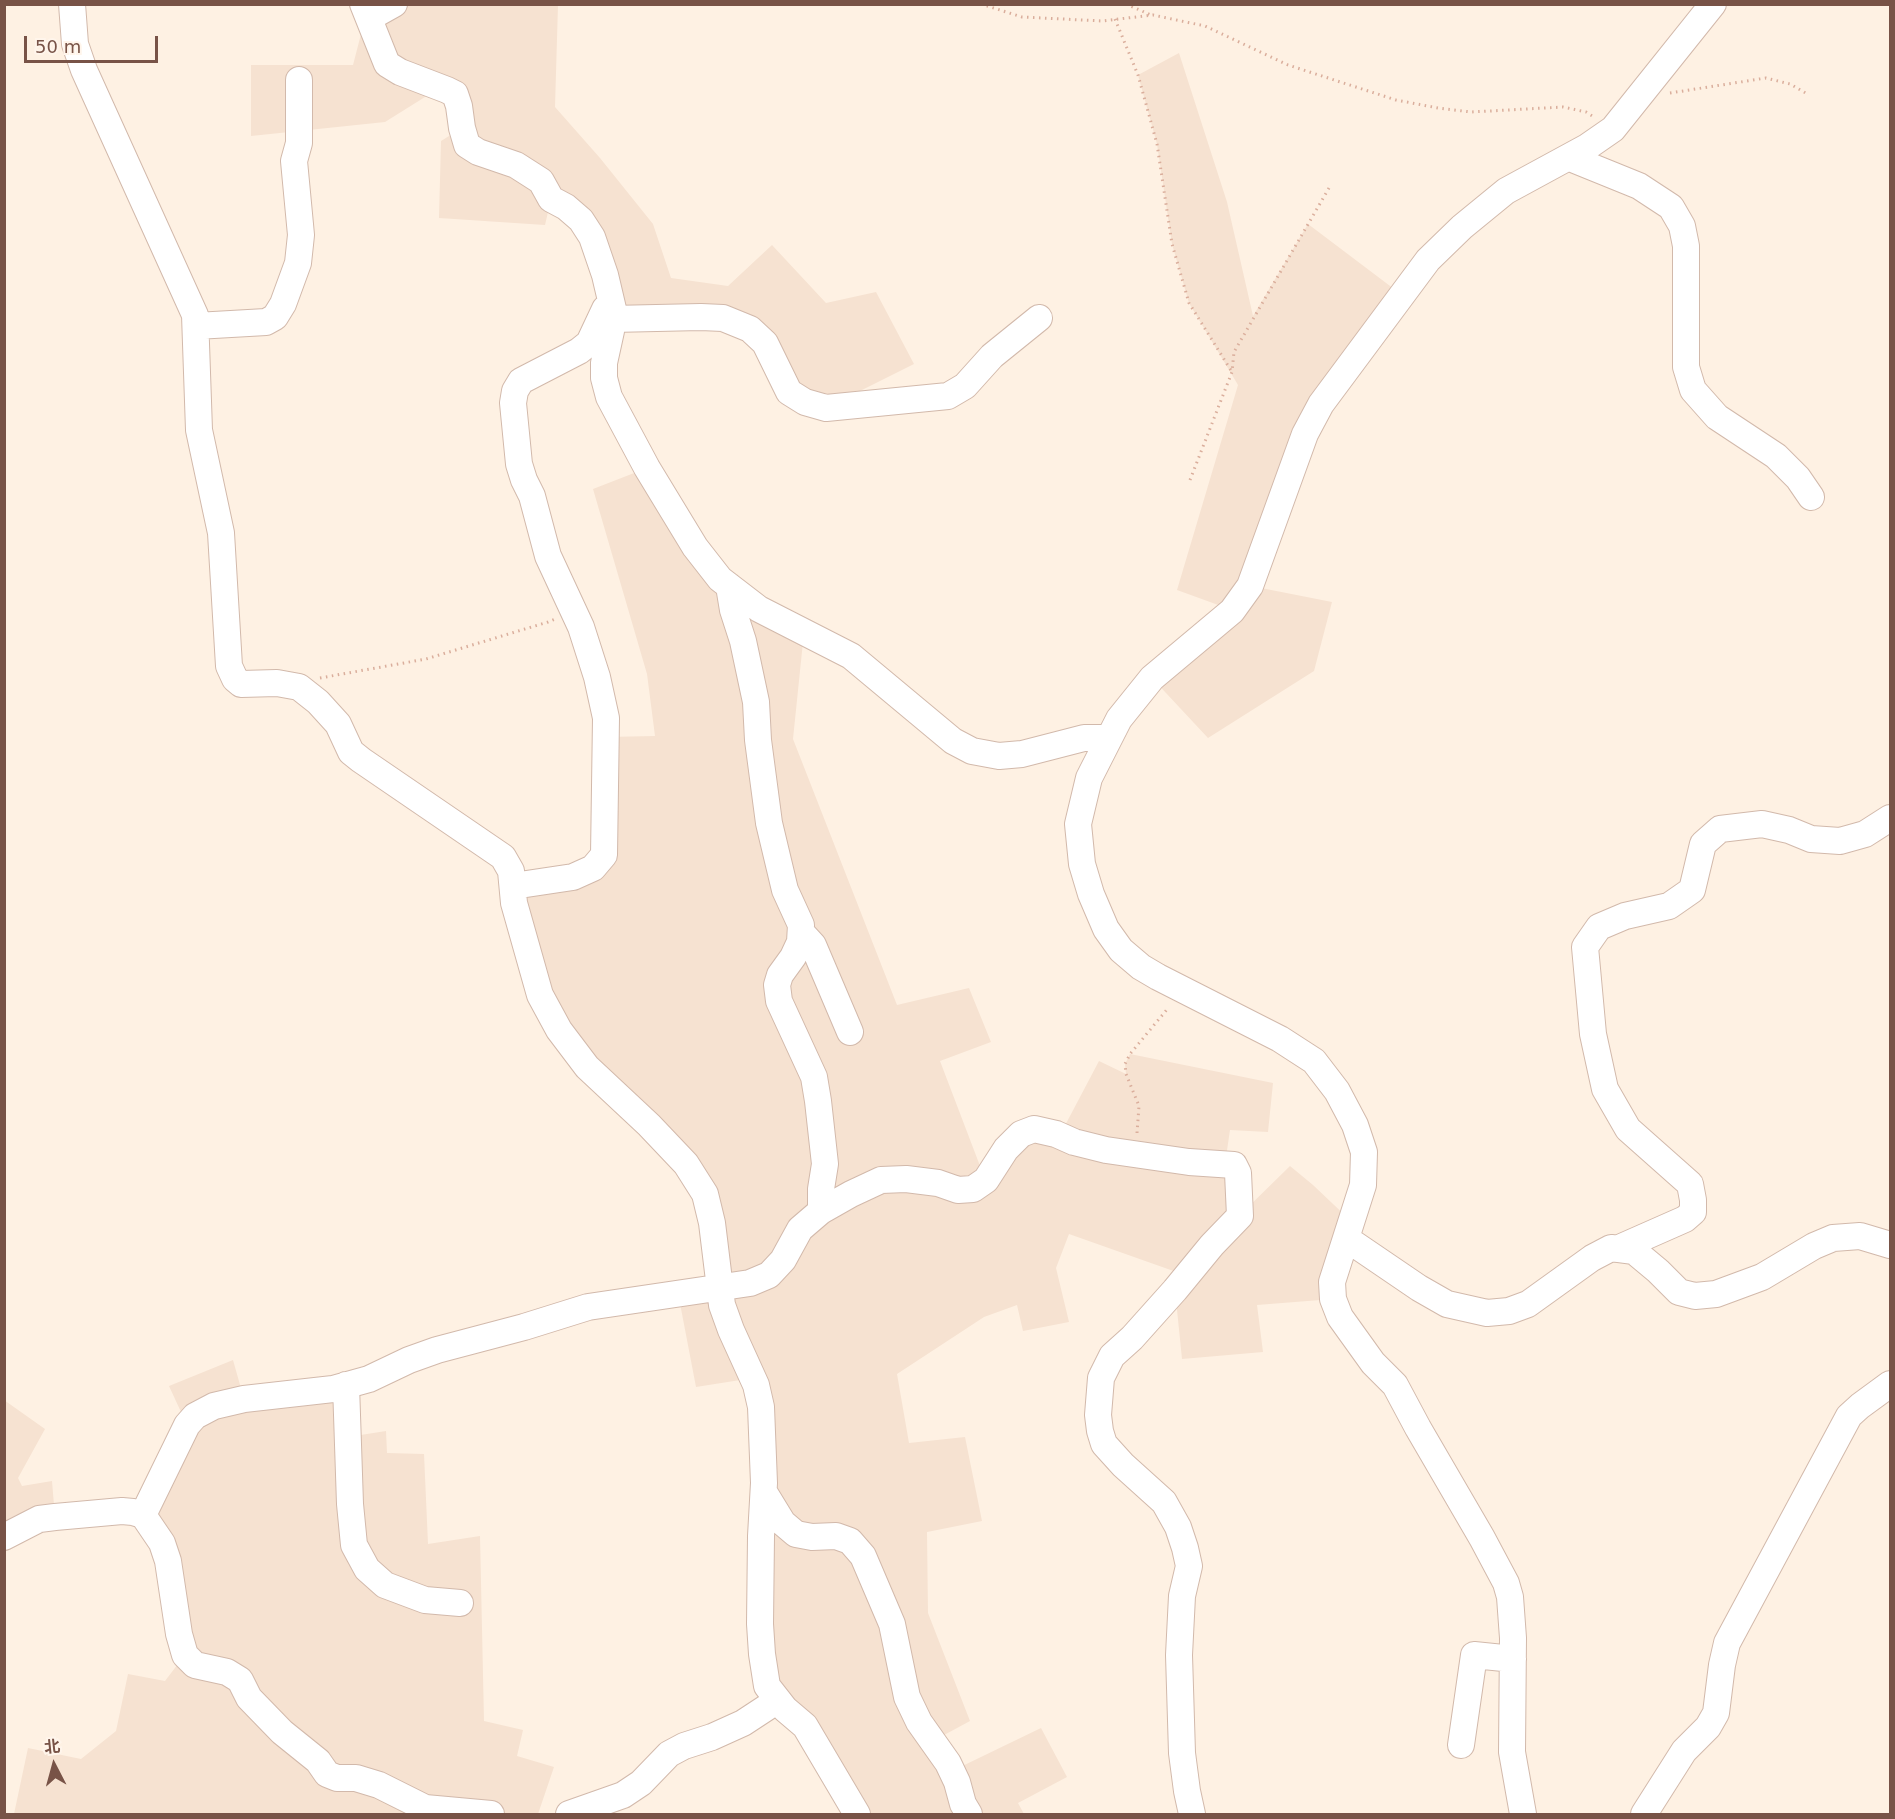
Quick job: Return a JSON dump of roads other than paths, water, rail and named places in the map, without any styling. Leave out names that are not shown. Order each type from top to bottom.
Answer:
[{"type":"street","points":[[72,4],[75,44],[84,70],[195,315],[199,430],[221,533],[229,666],[235,679],[241,684],[277,683],[299,687],[318,702],[338,724],[351,752],[503,857],[511,871],[514,903],[540,995],[559,1030],[587,1067],[649,1125],[686,1164],[705,1194],[712,1222],[722,1305],[756,1385],[761,1407],[764,1491],[761,1536],[762,1654],[767,1686],[785,1709],[805,1726],[857,1815]]},
{"type":"street","points":[[394,4],[366,11],[387,64],[400,72],[455,94],[467,145],[478,152],[516,165],[541,181],[551,199],[566,207],[581,220],[592,237],[611,308],[604,363],[604,378],[609,397],[647,468],[695,547],[720,579],[759,609],[851,656],[953,741],[972,751],[999,756],[1022,754],[1084,738],[1109,738]]},
{"type":"street","points":[[1523,1815],[1512,1752],[1513,1638],[1510,1597],[1506,1583],[1395,1385],[1373,1363],[1340,1317],[1333,1299],[1332,1282],[1363,1185],[1364,1152],[1355,1125],[1337,1090],[1314,1061],[1280,1039],[1141,967],[1121,950],[1106,929],[1088,884],[1082,864],[1078,824],[1089,778],[1119,719],[1152,678],[1232,611],[1250,586],[1305,434],[1321,404],[1428,260],[1462,227],[1506,191],[1569,158],[1613,129],[1713,4]]},
{"type":"street","points":[[196,326],[266,322],[275,317],[283,304],[298,263],[301,235],[294,161],[299,144],[298,80]]},
{"type":"street","points":[[1569,158],[1639,186],[1671,207],[1682,226],[1686,246],[1686,367],[1693,390],[1717,417],[1776,456],[1798,478],[1811,497]]},
{"type":"street","points":[[513,886],[573,877],[593,868],[604,855],[606,718],[597,677],[573,608],[548,556],[532,496],[519,464],[513,403],[514,391],[521,381],[579,351],[589,343],[611,308]]},
{"type":"street","points":[[611,308],[723,318],[750,329],[765,343],[789,392],[805,402],[826,408],[948,396],[965,386],[992,356],[1039,318]]},
{"type":"street","points":[[729,586],[756,702],[758,740],[769,823],[785,890],[801,925],[800,942],[780,975],[777,985],[779,1001],[814,1077],[825,1164],[821,1189],[821,1211]]},
{"type":"street","points":[[1617,1249],[1685,1219],[1693,1212],[1693,1200],[1690,1184],[1628,1129],[1605,1089],[1593,1034],[1585,947],[1599,927],[1625,916],[1669,906],[1692,890],[1703,844],[1720,829],[1762,824],[1789,830],[1811,839],[1840,841],[1865,834],[1890,818]]},
{"type":"street","points":[[801,932],[813,945],[850,1032]]},
{"type":"street","points":[[143,1515],[187,1425],[195,1416],[214,1406],[244,1399],[333,1389],[369,1379],[437,1350],[524,1328],[588,1307],[750,1283],[768,1275],[783,1260],[800,1229],[821,1211],[851,1194],[881,1180],[906,1179],[938,1183],[958,1190],[973,1190],[986,1180],[1006,1149],[1021,1134],[1034,1129],[1106,1150],[1189,1162],[1234,1165],[1238,1173],[1240,1216],[1132,1338],[1112,1356],[1101,1378],[1098,1415],[1104,1444],[1123,1465],[1164,1502],[1178,1527],[1185,1548],[1189,1566],[1182,1596],[1179,1655],[1181,1742],[1186,1791],[1192,1815]]},
{"type":"street","points":[[1347,1239],[1419,1288],[1447,1304],[1487,1313],[1509,1311],[1528,1304],[1592,1258],[1611,1248],[1634,1251],[1678,1292],[1695,1296],[1716,1294],[1762,1277],[1814,1246],[1833,1239],[1860,1236],[1890,1245]]},
{"type":"street","points":[[1644,1815],[1684,1751],[1708,1727],[1716,1713],[1727,1643],[1849,1416],[1890,1384]]},
{"type":"street","points":[[346,1385],[354,1545],[367,1569],[385,1585],[425,1600],[460,1603]]},
{"type":"street","points":[[764,1491],[783,1523],[796,1534],[812,1537],[836,1536],[850,1541],[863,1556],[891,1624],[907,1697],[919,1722],[948,1763],[969,1815]]},
{"type":"street","points":[[4,1537],[39,1519],[122,1511],[143,1515],[162,1543],[168,1561],[178,1634],[184,1655],[195,1665],[227,1672],[240,1680],[249,1698],[282,1732],[318,1761],[327,1774],[337,1778],[356,1778],[379,1785],[426,1808],[491,1815]]},
{"type":"street","points":[[1461,1745],[1474,1655],[1513,1659]]},
{"type":"street","points":[[569,1815],[623,1795],[641,1783],[669,1754],[743,1723],[778,1700]]}]
